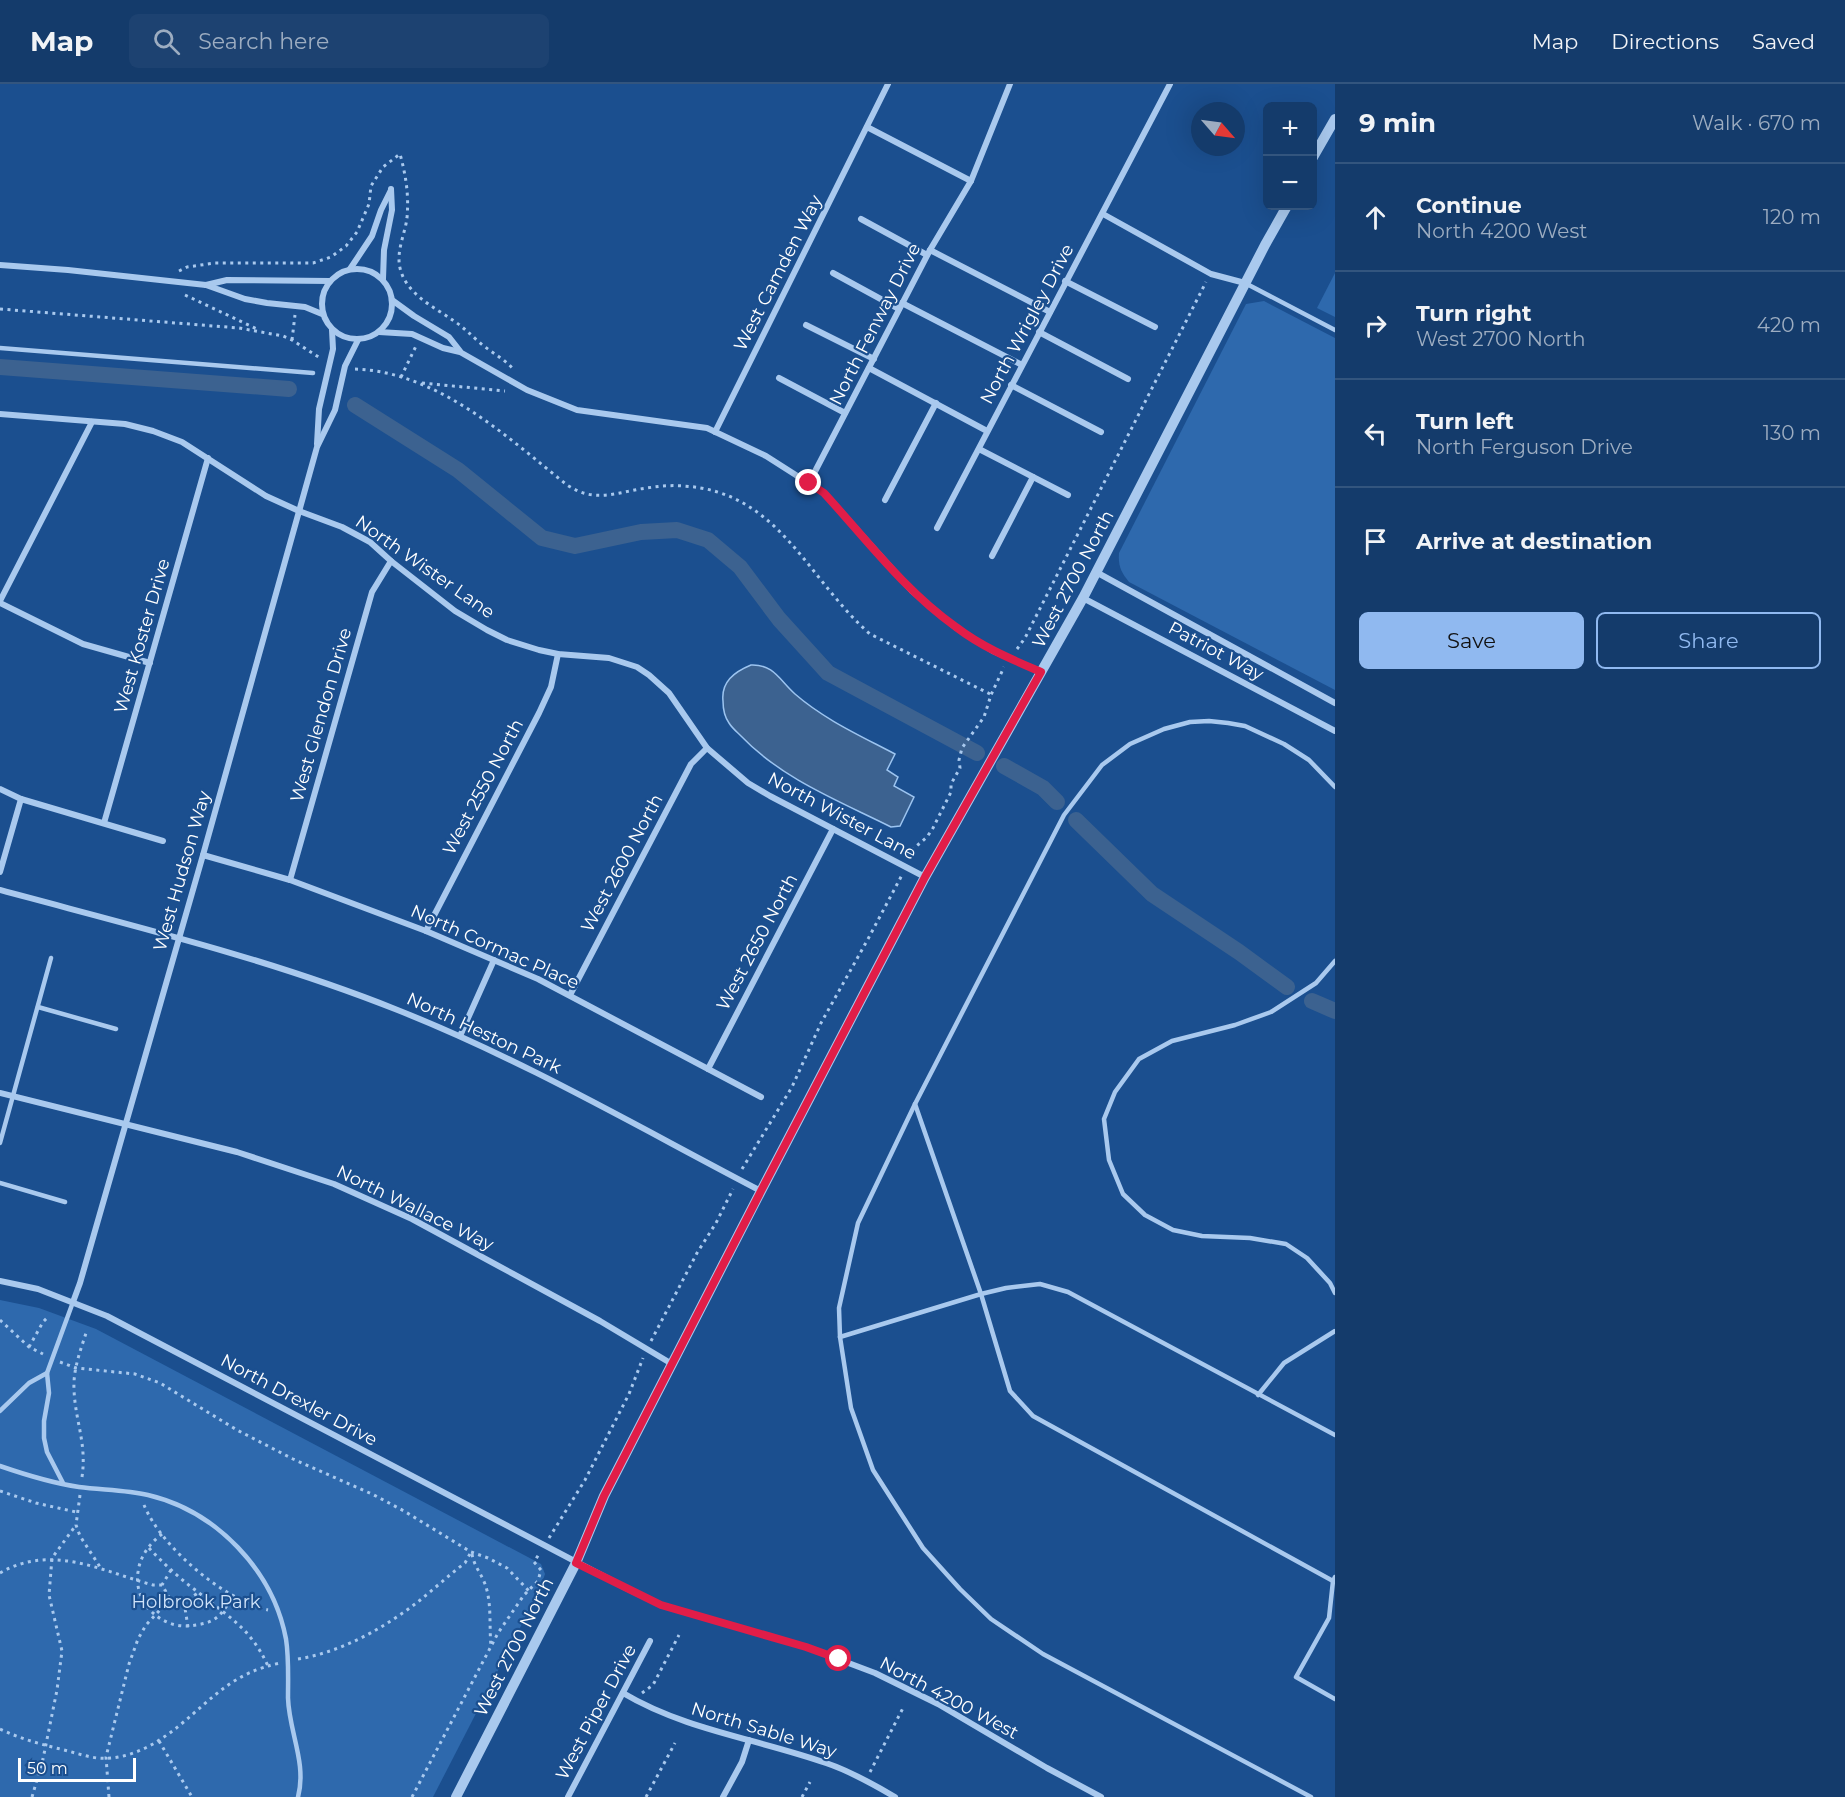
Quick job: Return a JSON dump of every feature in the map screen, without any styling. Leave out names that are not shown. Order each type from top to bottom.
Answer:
[{"type":"street","name":"West Camden Way","points":[[715,432],[888,84]]},
{"type":"street","name":"North Fenway Drive","points":[[809,483],[929,252],[971,181],[1010,84]]},
{"type":"street","name":"North Wrigley Drive","points":[[938,528],[1065,281],[1103,214],[1170,84]]},
{"type":"street","points":[[1314,156],[1335,119]]},
{"type":"street","points":[[867,127],[971,181]]},
{"type":"street","points":[[350,269],[372,236],[391,189],[392,210],[384,250],[383,279]]},
{"type":"street","name":"West 2700 North","points":[[456,1797],[576,1563],[604,1496],[761,1191],[925,877],[1083,598],[1285,210]]},
{"type":"street","points":[[1103,214],[1211,274],[1245,283]]},
{"type":"street","points":[[861,219],[1050,312]]},
{"type":"street","points":[[0,265],[206,285],[245,299],[304,307],[322,314]]},
{"type":"street","points":[[362,268],[383,279],[392,300],[392,312],[380,332],[369,338],[358,340],[346,338],[332,329],[322,314],[321,302],[330,280],[339,273],[362,268]]},
{"type":"street","points":[[833,273],[1022,365]]},
{"type":"street","points":[[206,285],[227,280],[330,280]]},
{"type":"street","points":[[1065,281],[1155,327]]},
{"type":"street","points":[[392,300],[449,337],[460,352]]},
{"type":"street","points":[[806,325],[874,359]]},
{"type":"street","name":"West Hudson Way","points":[[317,447],[319,409],[333,349],[332,329]]},
{"type":"street","points":[[380,332],[412,334],[436,346],[460,352],[527,390],[577,410],[707,428],[766,456],[824,493],[912,591],[955,627],[993,651],[1041,672]]},
{"type":"street","points":[[1039,333],[1128,379]]},
{"type":"street","name":"West Hudson Way","points":[[73,1302],[126,1125],[317,447],[335,410],[345,366],[358,340]]},
{"type":"street","points":[[869,368],[987,431]]},
{"type":"street","points":[[779,378],[845,413]]},
{"type":"street","points":[[1011,386],[1101,432]]},
{"type":"street","points":[[885,500],[936,403]]},
{"type":"street","name":"North Wister Lane","points":[[0,414],[125,424],[182,442],[248,485],[299,511],[370,542],[391,561],[470,621],[507,640],[558,654],[609,658],[637,667],[669,693],[707,748],[748,783],[925,877]]},
{"type":"street","points":[[92,422],[0,602],[83,644],[150,663]]},
{"type":"street","points":[[978,449],[1068,495]]},
{"type":"street","name":"West Koster Drive","points":[[104,823],[208,458]]},
{"type":"street","points":[[992,556],[1033,477]]},
{"type":"street","name":"West Glendon Drive","points":[[290,880],[372,592],[391,561]]},
{"type":"street","name":"Patriot Way","points":[[1096,572],[1335,703]]},
{"type":"street","name":"Patriot Way","points":[[1083,598],[1335,731]]},
{"type":"street","name":"West 2550 North","points":[[426,931],[539,713],[551,687],[558,654]]},
{"type":"street","name":"West 2600 North","points":[[570,995],[691,764],[707,748]]},
{"type":"street","points":[[0,789],[21,799],[163,840]]},
{"type":"street","points":[[0,872],[21,799]]},
{"type":"street","name":"West 2650 North","points":[[708,1069],[834,829]]},
{"type":"street","name":"North Cormac Place","points":[[203,855],[290,880],[426,931],[538,979],[761,1097]]},
{"type":"street","name":"North Heston Park","points":[[0,890],[179,938],[341,988],[460,1036],[534,1070],[761,1191]]},
{"type":"street","points":[[460,1036],[494,960]]},
{"type":"street","name":"North Wallace Way","points":[[0,1094],[237,1152],[334,1184],[412,1219],[600,1321],[672,1364]]},
{"type":"street","name":"North Drexler Drive","points":[[0,1281],[38,1289],[107,1316],[576,1563]]},
{"type":"street","name":"North 4200 West","points":[[576,1563],[661,1605],[806,1647],[875,1673],[938,1704],[1101,1797]]},
{"type":"street","name":"West Piper Drive","points":[[568,1797],[650,1641]]},
{"type":"street","name":"North Sable Way","points":[[623,1693],[667,1716],[825,1762],[859,1777],[883,1794],[895,1797]]},
{"type":"street","points":[[723,1797],[742,1762],[749,1740]]},
{"type":"lane","points":[[1245,283],[1335,330]]},
{"type":"lane","points":[[0,348],[313,373]]},
{"type":"lane","points":[[1311,1797],[1043,1654],[991,1619],[967,1597],[923,1548],[873,1470],[851,1408],[840,1337],[839,1308],[858,1223],[915,1104],[1064,815],[1102,765],[1130,744],[1164,729],[1190,722],[1209,721],[1245,726],[1284,744],[1310,760],[1335,787]]},
{"type":"lane","points":[[0,1143],[51,958]]},
{"type":"lane","points":[[1335,962],[1316,983],[1271,1012],[1235,1025],[1172,1041],[1139,1059],[1115,1092],[1104,1119],[1109,1160],[1124,1194],[1145,1215],[1173,1230],[1202,1236],[1250,1238],[1286,1244],[1307,1258],[1330,1283],[1335,1293]]},
{"type":"lane","points":[[38,1007],[116,1029]]},
{"type":"lane","points":[[915,1104],[981,1294],[1010,1391],[1033,1416],[1334,1579],[1329,1618],[1296,1677],[1335,1699]]},
{"type":"lane","points":[[0,1183],[65,1202]]},
{"type":"lane","points":[[840,1337],[981,1294],[1040,1284],[1068,1292],[1335,1435]]},
{"type":"lane","points":[[63,1484],[46,1452],[44,1421],[49,1393],[47,1372],[73,1302]]},
{"type":"lane","points":[[1258,1395],[1284,1363],[1335,1331]]},
{"type":"lane","points":[[0,1411],[29,1383],[47,1372]]},
{"type":"lane","points":[[0,1466],[35,1478],[63,1484],[142,1494],[173,1503],[200,1517],[246,1556],[260,1575],[278,1613],[286,1640],[289,1719],[302,1769],[298,1797]]},
{"type":"lane","points":[[1329,1618],[1335,1621]]},
{"type":"path","points":[[187,267],[215,263],[313,263],[331,257],[346,246],[357,232],[365,214],[371,186],[383,167],[400,154],[408,200],[400,247],[400,267],[406,282],[435,309],[464,328],[513,368]]},
{"type":"path","points":[[299,272],[300,263]]},
{"type":"path","points":[[1024,640],[1211,274]]},
{"type":"path","points":[[186,295],[262,332]]},
{"type":"path","points":[[0,309],[262,332],[283,336],[324,359]]},
{"type":"path","points":[[292,340],[295,310]]},
{"type":"path","points":[[401,377],[417,344]]},
{"type":"path","points":[[351,367],[378,370],[420,383],[500,392]]},
{"type":"path","points":[[420,383],[480,418],[579,492],[609,495],[646,488],[684,486],[715,490],[744,503],[760,513],[785,535],[854,620],[870,634],[991,695]]},
{"type":"path","points":[[912,856],[912,850],[927,837],[933,828],[951,792],[951,784],[960,768],[962,748],[984,717],[1002,670]]},
{"type":"path","points":[[745,1163],[792,1087],[821,1023],[898,881]]},
{"type":"path","points":[[654,1336],[731,1194]]},
{"type":"path","points":[[29,1347],[47,1318]]},
{"type":"path","points":[[0,1320],[29,1347],[38,1352]]},
{"type":"path","points":[[82,1479],[84,1450],[74,1387],[76,1368],[87,1330]]},
{"type":"path","points":[[554,1530],[585,1480],[629,1394],[642,1362]]},
{"type":"path","points":[[66,1365],[135,1374],[154,1380],[237,1430],[394,1506],[471,1552],[507,1568],[529,1591]]},
{"type":"path","points":[[0,1491],[36,1503],[77,1512]]},
{"type":"path","points":[[80,1494],[76,1526],[102,1570]]},
{"type":"path","points":[[142,1494],[147,1514],[162,1534],[195,1569],[234,1595],[262,1609],[278,1613]]},
{"type":"path","points":[[32,1797],[57,1690],[62,1651],[49,1595],[52,1558],[76,1526]]},
{"type":"path","points":[[162,1534],[148,1548],[140,1565],[138,1581],[142,1599],[155,1615],[170,1624],[188,1627],[215,1619],[234,1595]]},
{"type":"path","points":[[148,1548],[198,1593],[223,1610],[253,1639],[268,1666]]},
{"type":"path","points":[[471,1552],[488,1596],[491,1646]]},
{"type":"path","points":[[295,1660],[307,1658],[356,1640],[396,1618],[465,1563],[471,1552]]},
{"type":"path","points":[[0,1573],[23,1563],[52,1558],[69,1560],[153,1585],[162,1585]]},
{"type":"path","points":[[412,1797],[491,1646],[524,1595],[538,1581],[541,1572],[538,1564],[534,1562],[536,1560]]},
{"type":"path","points":[[162,1585],[171,1570]]},
{"type":"path","points":[[162,1585],[170,1599],[184,1602],[198,1593]]},
{"type":"path","points":[[109,1797],[106,1757],[129,1664],[146,1624],[170,1599]]},
{"type":"path","points":[[184,1602],[188,1627]]},
{"type":"path","points":[[641,1693],[653,1685],[679,1635]]},
{"type":"path","points":[[0,1729],[23,1739],[82,1755],[124,1756],[159,1741],[232,1682],[247,1673],[280,1663]]},
{"type":"path","points":[[870,1772],[903,1708]]},
{"type":"path","points":[[159,1741],[192,1797]]},
{"type":"path","points":[[646,1797],[675,1743]]},
{"type":"path","points":[[802,1797],[810,1782]]},
{"type":"green space","points":[[1335,273],[1335,317],[1317,308]]},
{"type":"green space","points":[[1264,301],[1335,338],[1335,690],[1129,582],[1120,565],[1119,553],[1246,304]]},
{"type":"green space","name":"Holbrook Park","points":[[0,1300],[39,1308],[96,1329],[541,1564],[545,1574],[540,1589],[433,1797],[0,1797]]},
{"type":"shaded area","points":[[751,665],[759,665],[771,670],[795,694],[818,712],[895,754],[887,770],[898,777],[894,786],[914,797],[900,826],[891,827],[793,777],[774,765],[733,728],[724,712],[724,688],[734,674]]},
{"type":"waterway","points":[[0,367],[289,389]]},
{"type":"waterway","points":[[355,405],[458,470],[542,538],[575,546],[641,532],[677,530],[708,540],[740,567],[779,619],[828,673],[977,753]]},
{"type":"waterway","points":[[1004,766],[1043,788],[1057,802]]},
{"type":"waterway","points":[[1076,820],[1152,894],[1287,987]]},
{"type":"waterway","points":[[1312,1001],[1335,1011]]},
{"type":"route","points":[[809,483],[824,493],[912,591],[955,627],[993,651],[1041,672],[925,877],[761,1191],[604,1496],[576,1563],[661,1605],[806,1647],[839,1659]]}]
